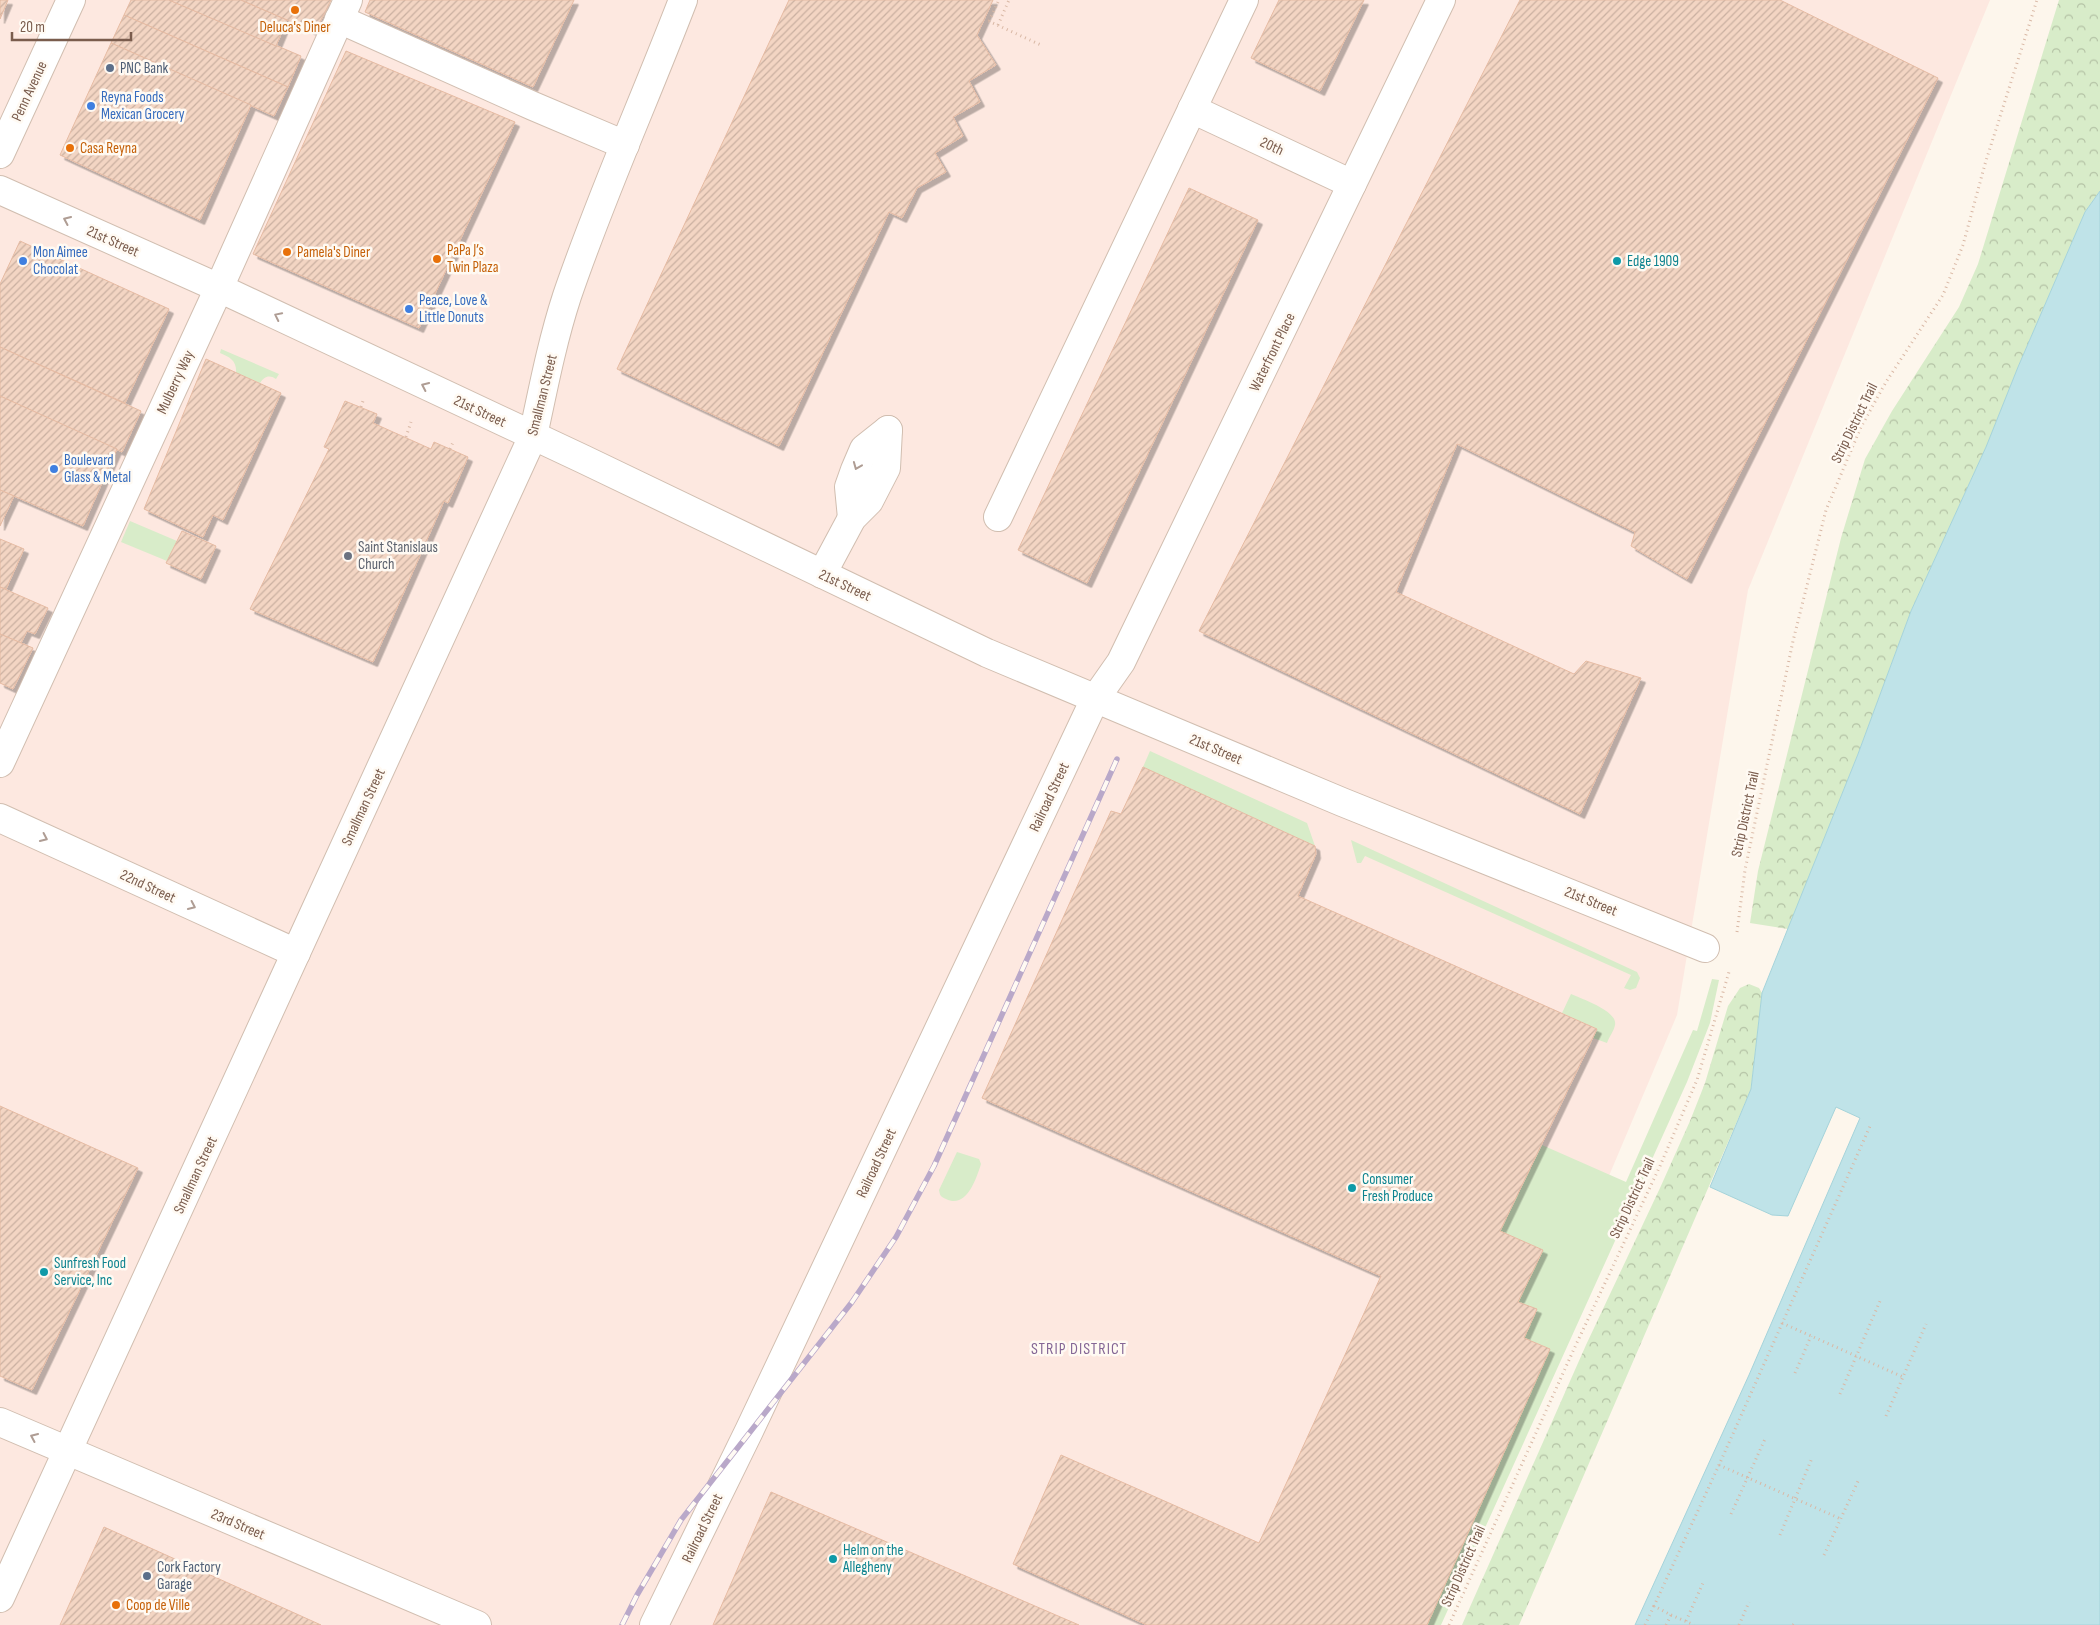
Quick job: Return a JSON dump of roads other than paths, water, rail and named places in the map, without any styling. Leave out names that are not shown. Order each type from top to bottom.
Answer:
[{"type":"street","name":"Penn Avenue","points":[[0,154],[72,0]]},
{"type":"street","name":"Smallman Street","points":[[0,1598],[533,436],[549,363],[567,297],[683,0]]},
{"type":"street","points":[[998,517],[1244,0]]},
{"type":"street","name":"Waterfront Place","points":[[1095,699],[1121,662],[1441,0]]},
{"type":"street","points":[[343,10],[533,106],[625,145]]},
{"type":"street","name":"Mulberry Way","points":[[0,763],[219,288],[343,10]]},
{"type":"street","name":"20th","points":[[1192,109],[1352,184]]},
{"type":"street","name":"21st Street","points":[[0,190],[219,288],[987,652],[1342,802],[1705,948]]},
{"type":"street","points":[[822,574],[852,518]]},
{"type":"street","name":"Railroad Street","points":[[654,1625],[749,1431],[1095,699]]},
{"type":"street","name":"22nd Street","points":[[0,818],[296,953]]},
{"type":"street","name":"23rd Street","points":[[0,1422],[477,1625]]},
{"type":"water","points":[[2100,191],[2100,1625],[1635,1625],[1749,1375],[1860,1118],[1836,1107],[1788,1216],[1772,1215],[1710,1187],[1751,1089],[1762,993],[1858,754],[1911,611],[1986,447],[2018,367],[2085,212]]},
{"type":"railway","points":[[622,1625],[637,1595],[681,1520],[852,1302],[896,1237],[934,1166],[1117,759]]},
{"type":"place","name":"Deluca's Diner","points":[[295,10]]},
{"type":"place","name":"PNC Bank","points":[[110,68]]},
{"type":"place","name":"Reyna Foods Mexican Grocery","points":[[91,106]]},
{"type":"place","name":"Casa Reyna","points":[[70,148]]},
{"type":"place","name":"Pamela's Diner","points":[[287,252]]},
{"type":"place","name":"PaPa J’s Twin Plaza","points":[[437,259]]},
{"type":"place","name":"Mon Aimee Chocolat","points":[[23,261]]},
{"type":"place","name":"Edge 1909","points":[[1617,261]]},
{"type":"place","name":"Peace, Love & Little Donuts","points":[[409,309]]},
{"type":"place","name":"Boulevard Glass & Metal","points":[[54,469]]},
{"type":"place","name":"Saint Stanislaus Church","points":[[348,556]]},
{"type":"place","name":"Consumer Fresh Produce","points":[[1352,1188]]},
{"type":"place","name":"Sunfresh Food Service, Inc","points":[[44,1272]]},
{"type":"place","name":"Helm on the Allegheny","points":[[833,1559]]},
{"type":"place","name":"Cork Factory Garage","points":[[147,1576]]},
{"type":"place","name":"Coop de Ville","points":[[116,1605]]},
{"type":"district","name":"STRIP DISTRICT","points":[[1079,1348]]}]
